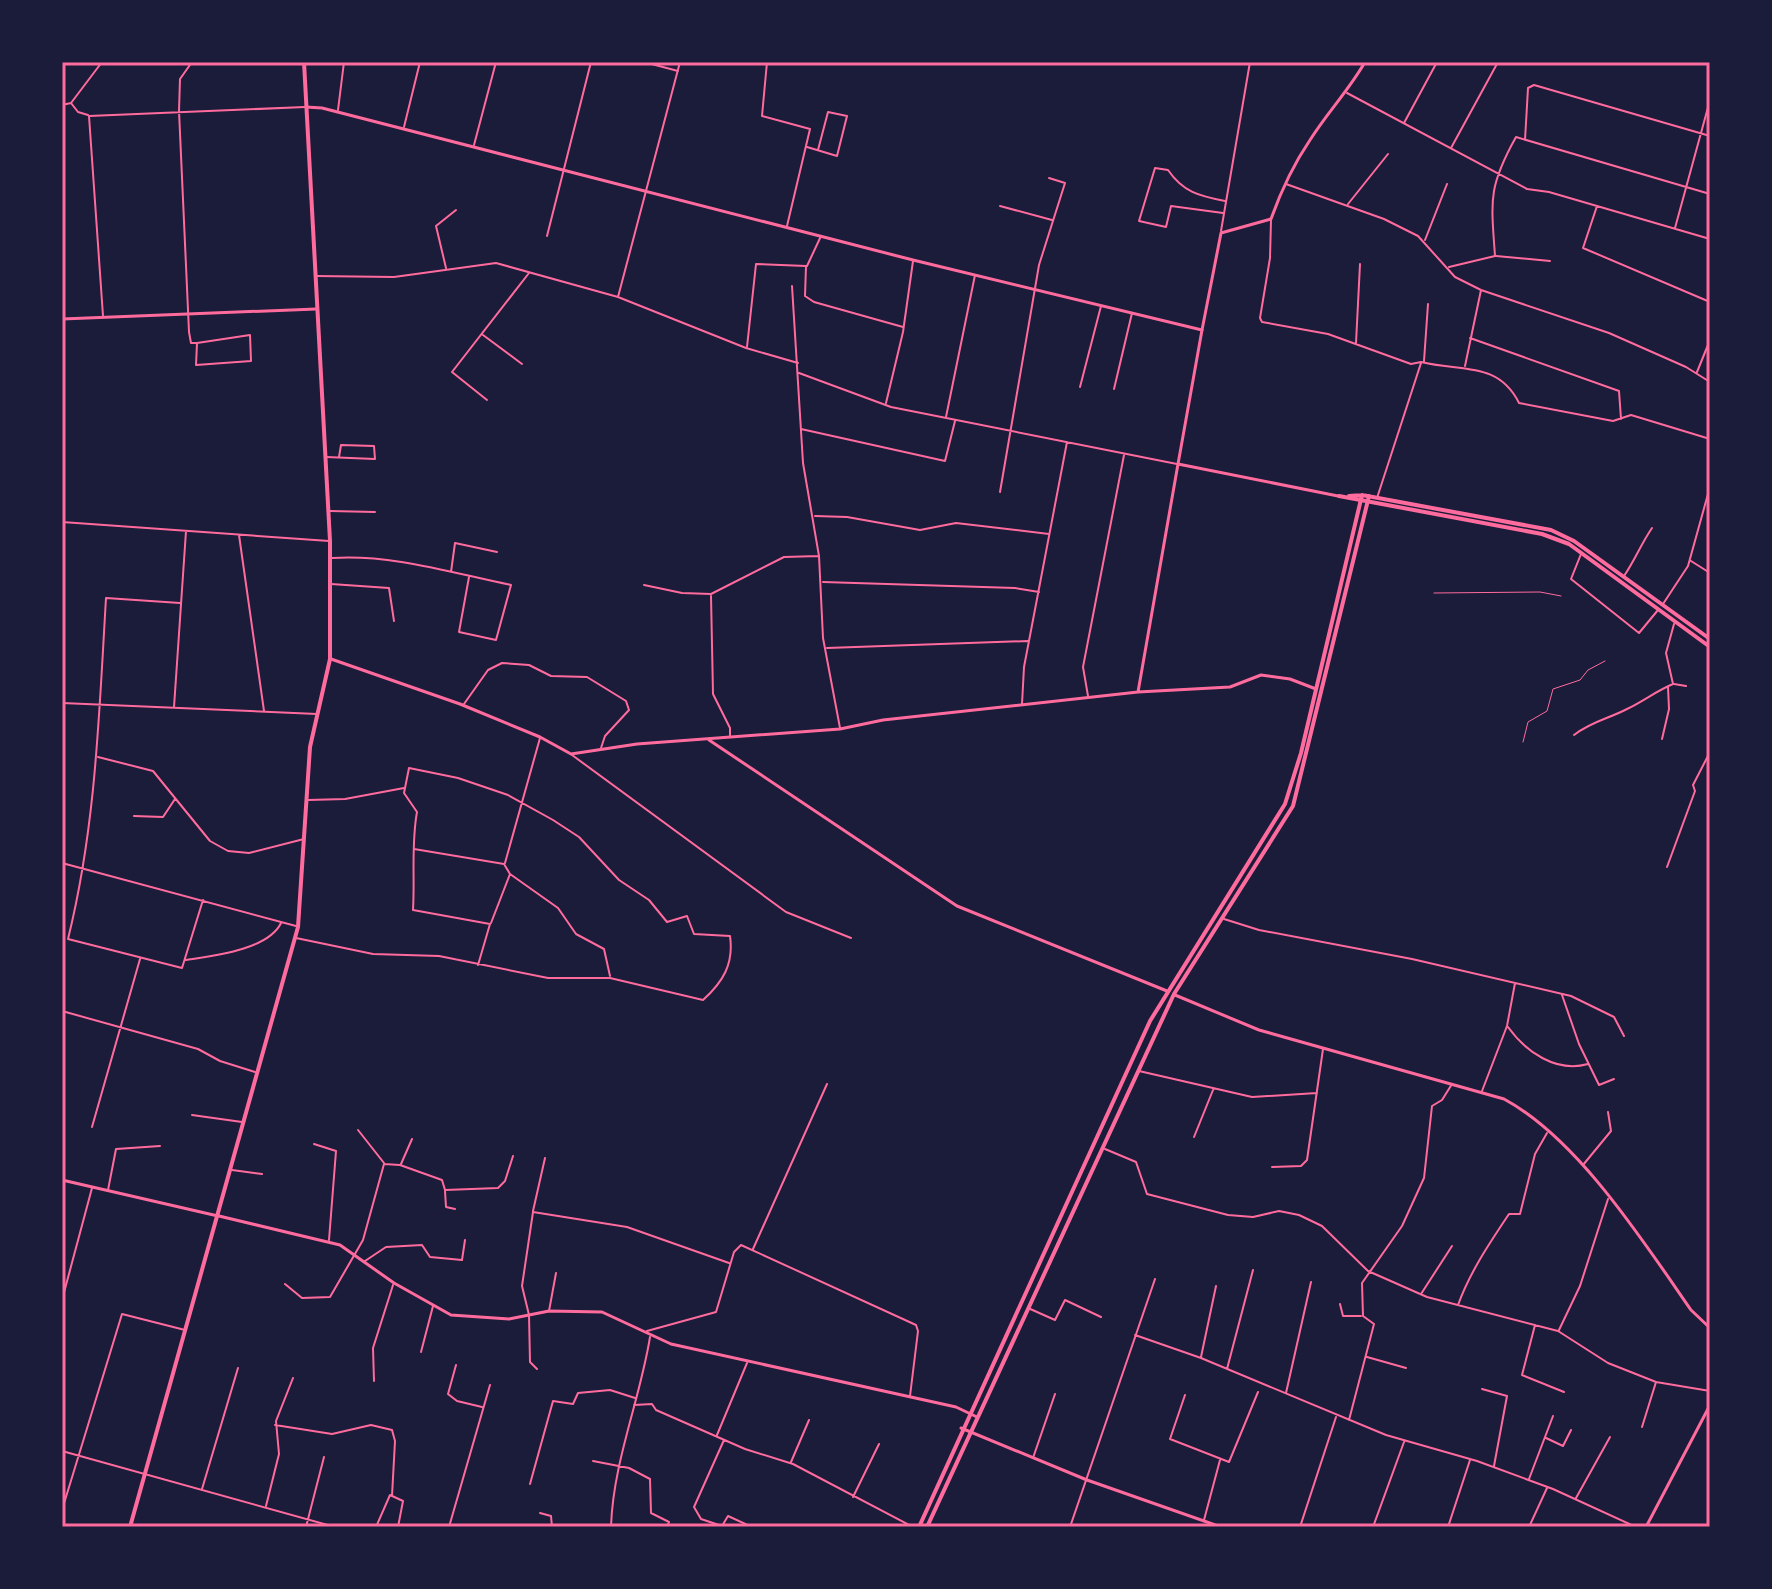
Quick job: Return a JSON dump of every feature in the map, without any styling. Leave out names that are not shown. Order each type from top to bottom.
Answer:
[{"type":"main road","points":[[130,1527],[298,927],[310,747],[330,659],[329,510],[304,62]]},
{"type":"main road","points":[[1339,496],[1368,498],[1542,534],[1582,553],[1710,639]]},
{"type":"main road","points":[[916,1527],[1105,1116],[1167,991],[1285,804],[1316,689],[1361,497]]},
{"type":"main road","points":[[927,1527],[1174,994],[1293,806],[1368,498]]},
{"type":"main road","points":[[1377,500],[1551,530],[1574,541],[1643,594]]},
{"type":"main road","points":[[1661,607],[1710,647]]},
{"type":"main road","points":[[1316,689],[1323,692]]},
{"type":"street","points":[[62,105],[71,103],[102,62]]},
{"type":"street","points":[[192,62],[180,79],[179,111],[191,343],[250,335],[251,361],[196,365],[197,343]]},
{"type":"street","points":[[338,111],[344,62]]},
{"type":"street","points":[[404,128],[420,62]]},
{"type":"street","points":[[474,146],[496,62]]},
{"type":"street","points":[[547,236],[591,62]]},
{"type":"street","points":[[644,62],[678,71]]},
{"type":"street","points":[[618,297],[680,62]]},
{"type":"street","points":[[767,62],[762,116],[810,129],[787,227]]},
{"type":"street","points":[[1138,692],[1250,62]]},
{"type":"street","points":[[1365,62],[1347,93],[1311,138],[1284,183],[1271,219],[1270,258],[1260,320],[1328,334],[1411,364],[1422,362],[1465,367],[1510,385],[1519,403],[1621,420],[1631,415],[1710,439]]},
{"type":"street","points":[[1404,124],[1437,62]]},
{"type":"street","points":[[1450,149],[1498,62]]},
{"type":"street","points":[[1525,140],[1528,88],[1534,85],[1710,136]]},
{"type":"street","points":[[1347,93],[1527,189],[1710,239]]},
{"type":"street","points":[[1675,229],[1710,100]]},
{"type":"street","points":[[71,103],[78,112],[89,116],[306,107],[338,111],[913,260],[1202,330]]},
{"type":"street","points":[[806,146],[818,150],[837,156],[847,116],[828,112],[818,150]]},
{"type":"street","points":[[89,116],[103,317]]},
{"type":"street","points":[[1495,256],[1491,196],[1496,173],[1516,137],[1710,194]]},
{"type":"street","points":[[1348,205],[1388,154]]},
{"type":"street","points":[[1223,213],[1171,206],[1166,227],[1139,221],[1155,168],[1168,170],[1177,183],[1192,194],[1225,201]]},
{"type":"street","points":[[1000,492],[1034,290],[1065,183],[1049,178]]},
{"type":"street","points":[[1284,183],[1348,205],[1424,241]]},
{"type":"street","points":[[1447,184],[1424,241],[1426,248],[1455,277],[1481,290],[1609,333],[1710,382]]},
{"type":"street","points":[[1000,206],[1053,221]]},
{"type":"street","points":[[1597,206],[1583,248],[1710,302]]},
{"type":"street","points":[[446,269],[436,226],[456,210]]},
{"type":"street","points":[[1221,233],[1271,219]]},
{"type":"street","points":[[746,348],[756,264],[806,266],[812,261],[821,236]]},
{"type":"street","points":[[1447,268],[1495,256],[1550,261]]},
{"type":"street","points":[[886,405],[903,327],[913,260]]},
{"type":"street","points":[[315,276],[394,277],[496,263],[618,297],[746,348],[798,363]]},
{"type":"street","points":[[1355,344],[1360,264]]},
{"type":"street","points":[[806,266],[805,296],[814,302],[903,327]]},
{"type":"street","points":[[487,400],[452,372],[530,271]]},
{"type":"street","points":[[946,418],[975,275]]},
{"type":"street","points":[[792,286],[803,463],[815,516],[824,648],[840,729]]},
{"type":"street","points":[[1465,367],[1481,290]]},
{"type":"street","points":[[1377,500],[1422,362],[1428,304]]},
{"type":"street","points":[[1080,387],[1101,306]]},
{"type":"street","points":[[62,319],[316,309]]},
{"type":"street","points":[[1114,389],[1132,313]]},
{"type":"street","points":[[482,334],[522,364]]},
{"type":"street","points":[[1470,338],[1619,391],[1621,420]]},
{"type":"street","points":[[1696,373],[1710,340]]},
{"type":"street","points":[[799,373],[886,405],[1339,496]]},
{"type":"street","points":[[801,429],[945,461],[955,420]]},
{"type":"street","points":[[1022,705],[1029,641],[1067,442]]},
{"type":"street","points":[[325,457],[375,459],[374,446],[341,445],[339,457]]},
{"type":"street","points":[[1089,697],[1083,667],[1125,454]]},
{"type":"street","points":[[1582,553],[1571,579],[1639,633],[1661,607],[1690,561],[1708,494]]},
{"type":"street","points":[[329,510],[375,512]]},
{"type":"street","points":[[815,516],[847,517],[920,530],[956,523],[1050,534]]},
{"type":"street","points":[[62,522],[330,541]]},
{"type":"street","points":[[1623,577],[1642,550],[1642,543],[1652,528]]},
{"type":"street","points":[[174,708],[186,531]]},
{"type":"street","points":[[239,535],[264,712]]},
{"type":"street","points":[[450,573],[455,543],[497,552]]},
{"type":"street","points":[[330,558],[367,556],[511,585],[496,640],[459,632],[469,577]]},
{"type":"street","points":[[644,585],[682,593],[711,594],[784,557],[819,556]]},
{"type":"street","points":[[1690,561],[1710,573]]},
{"type":"street","points":[[821,582],[1015,588],[1039,592]]},
{"type":"street","points":[[330,584],[389,588],[394,621]]},
{"type":"street","points":[[711,594],[713,694],[730,728],[728,752]]},
{"type":"street","points":[[180,603],[106,598],[97,756],[86,869],[68,939],[182,968],[203,900]]},
{"type":"street","points":[[1673,684],[1666,653],[1675,620]]},
{"type":"street","points":[[824,648],[1029,641]]},
{"type":"street","points":[[330,659],[463,705],[540,737],[571,754],[786,912],[851,938]]},
{"type":"street","points":[[463,705],[488,670],[502,663],[529,665],[551,676],[587,677],[626,701],[629,710],[605,736],[600,750]]},
{"type":"street","points":[[571,754],[840,729],[883,720],[1138,692],[1230,687],[1261,675],[1290,679],[1316,689]]},
{"type":"street","points":[[1574,735],[1592,721],[1626,710],[1655,690],[1673,684],[1686,686]]},
{"type":"street","points":[[1662,739],[1669,709],[1668,686]]},
{"type":"street","points":[[62,703],[318,714]]},
{"type":"street","points":[[540,737],[504,864],[510,874],[558,908],[576,934],[604,949],[610,978]]},
{"type":"street","points":[[709,740],[957,906],[1167,991]]},
{"type":"street","points":[[1667,867],[1695,791],[1693,785],[1710,752]]},
{"type":"street","points":[[97,756],[153,771],[210,841],[228,851],[249,853],[306,839]]},
{"type":"street","points":[[295,937],[373,954],[422,953],[548,978],[610,978],[703,1000],[715,989],[733,957],[730,936],[694,934],[687,916],[665,921],[649,900],[619,880],[579,837],[522,803],[458,778],[409,768],[404,793],[417,812],[413,848],[416,859],[413,910],[490,924]]},
{"type":"street","points":[[308,800],[345,799],[405,788]]},
{"type":"street","points":[[134,816],[163,817],[176,798]]},
{"type":"street","points":[[413,848],[504,864]]},
{"type":"street","points":[[62,863],[298,927]]},
{"type":"street","points":[[478,965],[510,874]]},
{"type":"street","points":[[1223,918],[1259,930],[1412,959],[1561,993],[1611,1015],[1624,1036]]},
{"type":"street","points":[[184,960],[232,953],[276,931],[281,922]]},
{"type":"street","points":[[92,1127],[140,958]]},
{"type":"street","points":[[1481,1092],[1507,1026],[1515,983]]},
{"type":"street","points":[[1561,993],[1599,1085],[1614,1079]]},
{"type":"street","points":[[1174,994],[1259,1030],[1504,1099],[1531,1114],[1582,1166],[1691,1310],[1710,1328]]},
{"type":"street","points":[[62,1011],[198,1049],[220,1061],[259,1073]]},
{"type":"street","points":[[1507,1026],[1525,1049],[1560,1067],[1588,1064]]},
{"type":"street","points":[[1272,1167],[1305,1163],[1323,1048]]},
{"type":"street","points":[[1137,1071],[1252,1097],[1317,1093]]},
{"type":"street","points":[[752,1250],[827,1084]]},
{"type":"street","points":[[1363,1316],[1362,1283],[1415,1204],[1424,1178],[1432,1106],[1442,1100],[1452,1084]]},
{"type":"street","points":[[1194,1137],[1213,1089]]},
{"type":"street","points":[[1582,1166],[1611,1131],[1608,1112]]},
{"type":"street","points":[[192,1115],[245,1122]]},
{"type":"street","points":[[358,1130],[384,1164],[400,1165],[442,1180],[446,1207],[455,1209]]},
{"type":"street","points":[[1457,1307],[1472,1272],[1494,1236],[1509,1214],[1520,1214],[1535,1154],[1549,1130]]},
{"type":"street","points":[[400,1165],[412,1139]]},
{"type":"street","points":[[314,1144],[336,1151],[329,1241]]},
{"type":"street","points":[[108,1190],[116,1149],[160,1146]]},
{"type":"street","points":[[1103,1148],[1136,1162],[1147,1194],[1228,1215],[1253,1217],[1279,1211],[1299,1215],[1322,1226],[1368,1271],[1421,1295],[1457,1307],[1558,1331],[1608,1363],[1656,1382],[1710,1391]]},
{"type":"street","points":[[445,1190],[500,1187],[513,1156]]},
{"type":"street","points":[[537,1369],[530,1362],[529,1315],[522,1286],[545,1158]]},
{"type":"street","points":[[285,1284],[302,1298],[329,1297],[356,1253],[384,1164]]},
{"type":"street","points":[[232,1170],[262,1174]]},
{"type":"street","points":[[62,1180],[329,1241],[356,1253],[394,1283],[457,1316],[509,1319],[549,1311],[602,1312],[650,1337],[910,1397],[977,1417]]},
{"type":"street","points":[[62,1300],[93,1187]]},
{"type":"street","points":[[1558,1331],[1580,1286],[1608,1199]]},
{"type":"street","points":[[533,1212],[627,1227],[730,1263]]},
{"type":"street","points":[[365,1261],[382,1248],[422,1245],[430,1257],[462,1260],[465,1240]]},
{"type":"street","points":[[643,1331],[714,1314],[738,1246],[916,1325],[918,1331],[910,1397]]},
{"type":"street","points":[[1421,1295],[1452,1246]]},
{"type":"street","points":[[1227,1370],[1253,1270]]},
{"type":"street","points":[[549,1311],[556,1273]]},
{"type":"street","points":[[1070,1527],[1155,1279]]},
{"type":"street","points":[[1286,1394],[1311,1282]]},
{"type":"street","points":[[374,1381],[373,1348],[394,1283]]},
{"type":"street","points":[[1201,1358],[1216,1286]]},
{"type":"street","points":[[1027,1307],[1055,1320],[1065,1300],[1101,1317]]},
{"type":"street","points":[[1340,1304],[1343,1316],[1363,1316],[1374,1324],[1349,1421]]},
{"type":"street","points":[[421,1352],[434,1305]]},
{"type":"street","points":[[62,1510],[122,1314],[186,1330]]},
{"type":"street","points":[[1535,1324],[1522,1375],[1564,1392]]},
{"type":"street","points":[[1135,1335],[1201,1358],[1349,1421],[1528,1480],[1636,1527]]},
{"type":"street","points":[[611,1527],[621,1465],[650,1337]]},
{"type":"street","points":[[1366,1357],[1406,1368]]},
{"type":"street","points":[[716,1436],[748,1361]]},
{"type":"street","points":[[456,1365],[448,1394],[457,1401],[483,1408]]},
{"type":"street","points":[[202,1490],[238,1368]]},
{"type":"street","points":[[265,1507],[279,1454],[275,1425],[293,1378]]},
{"type":"street","points":[[1642,1427],[1656,1382]]},
{"type":"street","points":[[449,1527],[490,1385]]},
{"type":"street","points":[[530,1484],[553,1401],[573,1404],[578,1393],[604,1389],[636,1398]]},
{"type":"street","points":[[1482,1389],[1507,1395],[1494,1467]]},
{"type":"street","points":[[1185,1395],[1170,1439],[1229,1462],[1258,1392]]},
{"type":"street","points":[[1033,1459],[1055,1394]]},
{"type":"street","points":[[634,1405],[652,1404],[656,1410],[724,1440],[790,1463],[852,1498],[916,1527]]},
{"type":"street","points":[[1646,1527],[1710,1405]]},
{"type":"street","points":[[1300,1527],[1336,1416]]},
{"type":"street","points":[[1528,1480],[1553,1416]]},
{"type":"street","points":[[790,1463],[809,1420]]},
{"type":"street","points":[[275,1425],[332,1434],[371,1425],[394,1432],[392,1496]]},
{"type":"street","points":[[961,1428],[1087,1480],[1221,1527]]},
{"type":"street","points":[[1545,1437],[1563,1446],[1571,1430]]},
{"type":"street","points":[[1575,1499],[1610,1437]]},
{"type":"street","points":[[724,1440],[694,1507],[701,1519],[722,1527],[728,1516],[751,1527]]},
{"type":"street","points":[[1373,1527],[1404,1441]]},
{"type":"street","points":[[852,1498],[879,1444]]},
{"type":"street","points":[[62,1451],[335,1527]]},
{"type":"street","points":[[306,1527],[324,1457]]},
{"type":"street","points":[[1203,1521],[1220,1459]]},
{"type":"street","points":[[1448,1527],[1470,1459]]},
{"type":"street","points":[[593,1461],[621,1465],[650,1479],[651,1513],[669,1522],[667,1527]]},
{"type":"street","points":[[1529,1527],[1548,1488]]},
{"type":"street","points":[[376,1527],[386,1498],[392,1496],[404,1503],[398,1527]]},
{"type":"street","points":[[540,1513],[551,1516],[552,1527]]},
{"type":"lane","points":[[1434,593],[1540,592],[1561,596]]},
{"type":"lane","points":[[1523,742],[1528,722],[1547,711],[1553,689],[1580,680],[1588,670],[1605,661]]}]
